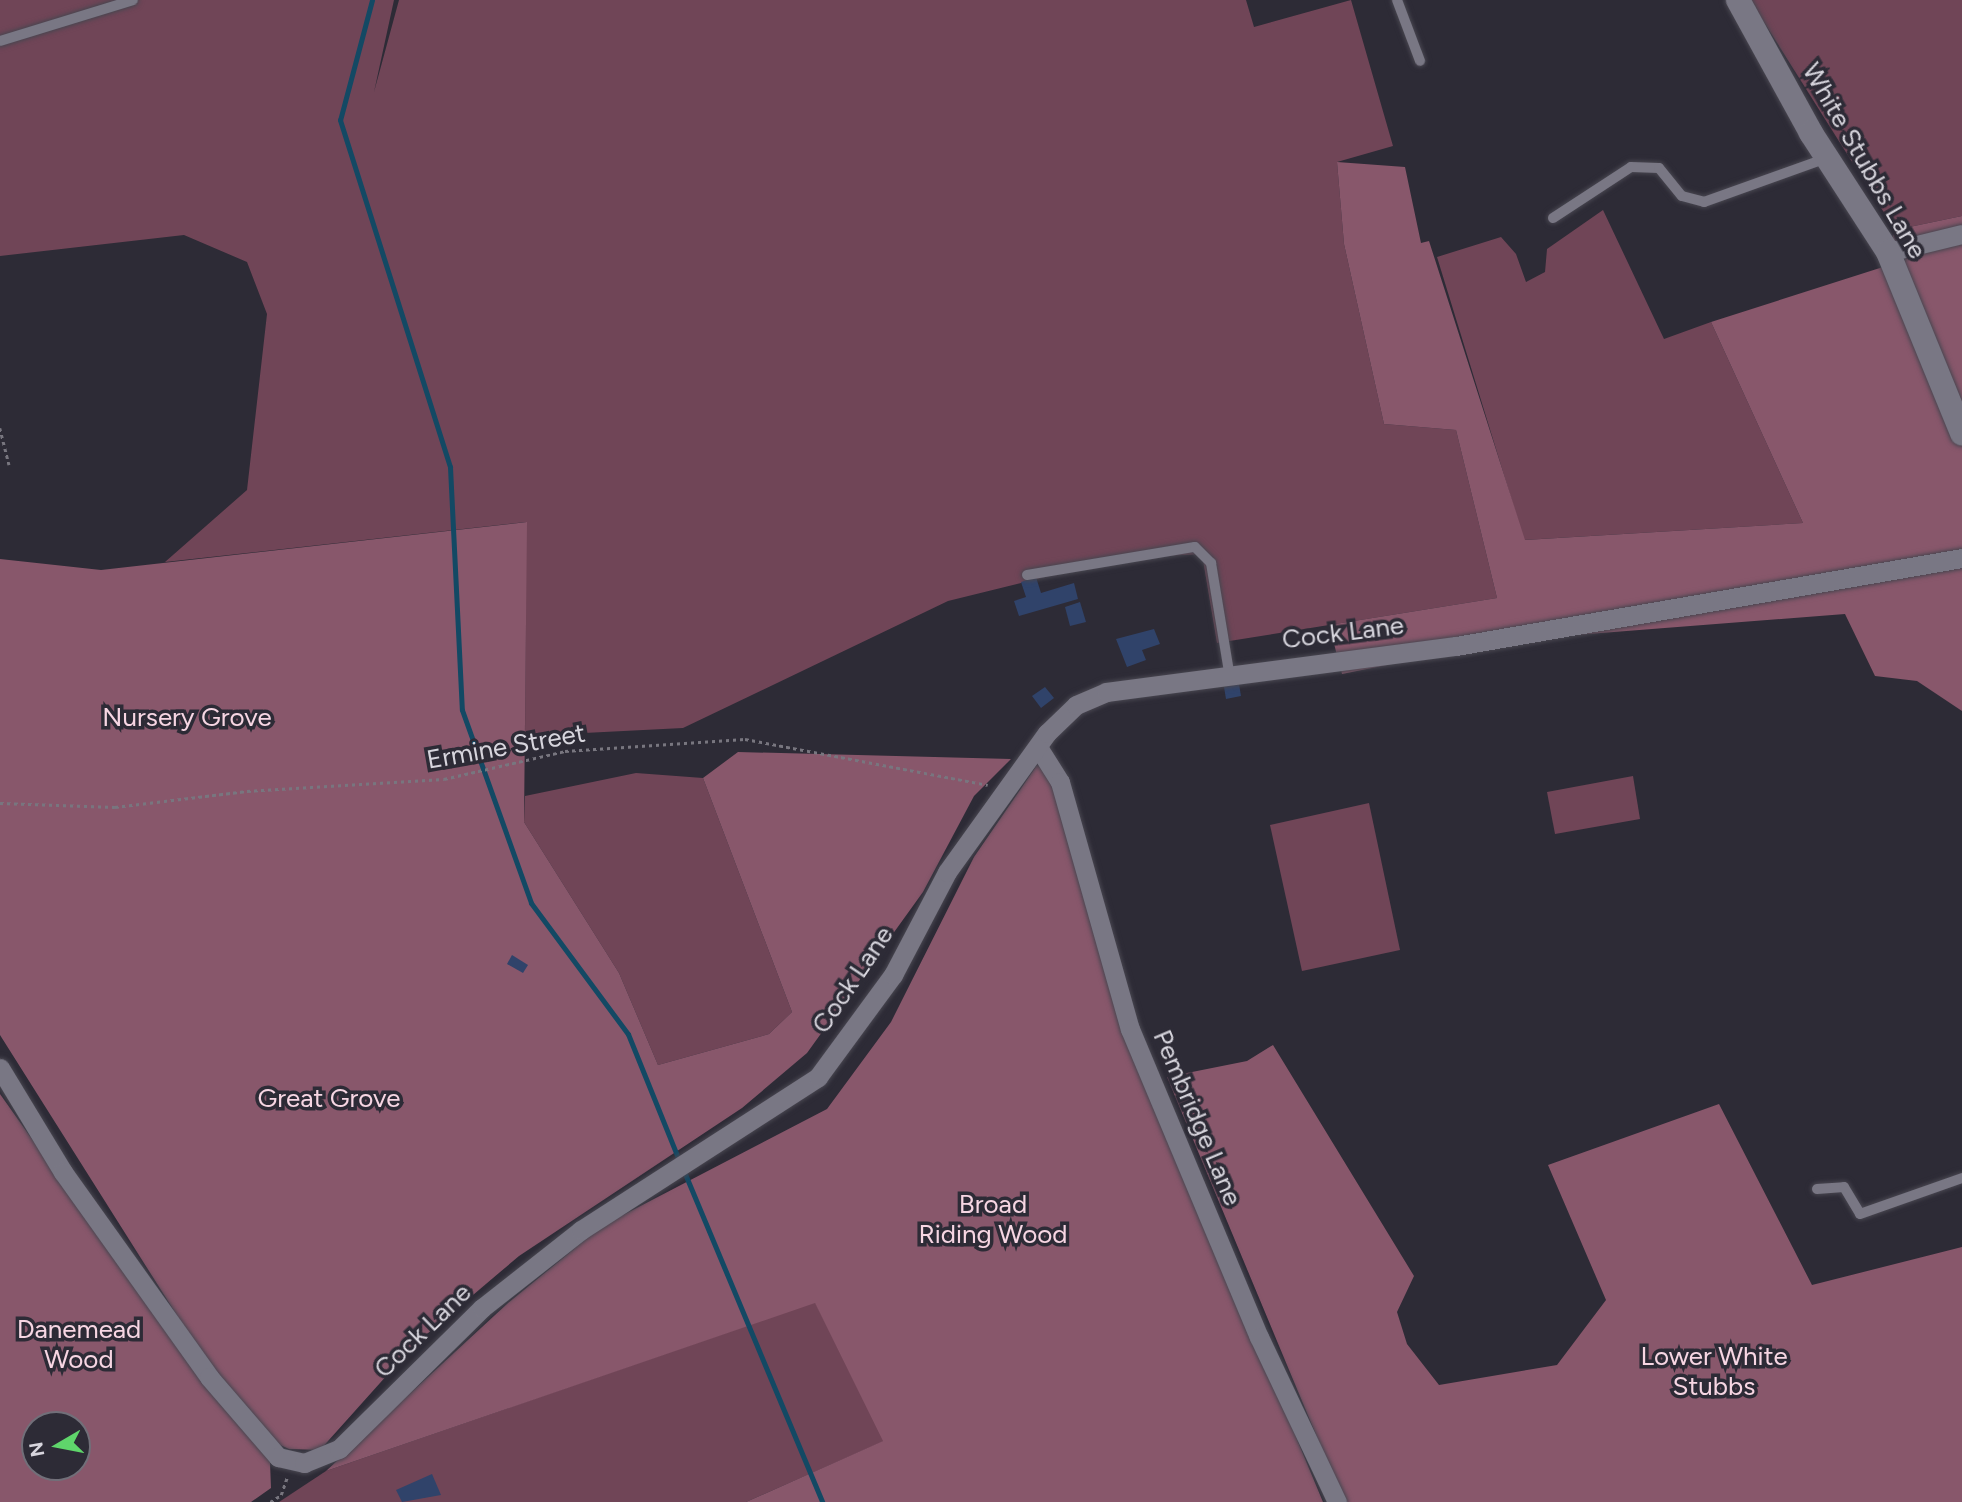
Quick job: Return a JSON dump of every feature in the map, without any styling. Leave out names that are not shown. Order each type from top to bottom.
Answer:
[{"type":"street","name":"White Stubbs Lane","points":[[1738,0],[1827,158],[1888,252],[1962,433]]},
{"type":"street","points":[[1888,252],[1962,234]]},
{"type":"street","name":"Cock Lane","points":[[290,1464],[339,1449],[482,1308],[581,1230],[818,1077],[893,975],[947,873],[1013,778],[1064,713],[1089,698],[1229,672],[1457,646],[1962,558]]},
{"type":"street","name":"Pembridge Lane","points":[[1038,747],[1060,782],[1130,1029],[1259,1337],[1337,1502]]},
{"type":"street","points":[[0,1068],[63,1172],[209,1377],[290,1464]]},
{"type":"lane","points":[[0,41],[133,0]]},
{"type":"lane","points":[[1397,0],[1420,61]]},
{"type":"lane","points":[[1552,218],[1631,167],[1659,168],[1682,196],[1704,202],[1827,158]]},
{"type":"lane","points":[[1027,575],[1195,547],[1211,563],[1229,672]]},
{"type":"lane","points":[[1817,1189],[1844,1187],[1860,1214],[1962,1178]]},
{"type":"path","points":[[0,428],[9,465]]},
{"type":"path","name":"Ermine Street","points":[[0,803],[115,807],[247,791],[444,779],[565,751],[745,739],[982,785],[1013,778]]},
{"type":"path","points":[[270,1502],[285,1487],[290,1464]]},
{"type":"shaded area","points":[[0,0],[394,0],[374,92],[399,0],[1246,0],[1254,27],[1351,0],[1393,146],[1337,162],[1344,244],[1384,424],[1456,430],[1497,598],[1217,643],[1202,554],[1122,558],[948,601],[683,728],[525,736],[526,522],[165,562],[247,490],[267,314],[247,262],[184,235],[0,256]]},
{"type":"shaded area","points":[[1750,0],[1962,0],[1962,216],[1895,230]]},
{"type":"shaded area","points":[[1603,210],[1664,339],[1711,322],[1803,523],[1524,540],[1437,257],[1501,237],[1516,254],[1526,282],[1545,272],[1547,249]]},
{"type":"shaded area","points":[[636,773],[703,778],[792,1012],[769,1034],[658,1065],[619,973],[524,822],[525,796]]},
{"type":"shaded area","points":[[1633,776],[1640,819],[1555,834],[1547,792]]},
{"type":"shaded area","points":[[1369,803],[1400,950],[1302,971],[1270,825]]},
{"type":"shaded area","points":[[815,1302],[884,1441],[746,1502],[279,1502],[326,1471]]},
{"type":"green space","points":[[1337,162],[1405,167],[1421,243],[1429,241],[1525,540],[1803,523],[1711,322],[1883,267],[1895,230],[1962,216],[1962,711],[1917,681],[1875,676],[1845,614],[1512,640],[1342,674],[1329,625],[1497,598],[1456,430],[1384,424],[1344,244]]},
{"type":"green space","name":"Great Grove","points":[[527,522],[524,822],[619,973],[658,1065],[769,1034],[792,1012],[703,778],[738,752],[1011,759],[974,796],[923,892],[807,1053],[742,1108],[519,1256],[414,1345],[320,1450],[289,1449],[267,1439],[202,1355],[0,1035],[0,559],[101,570]]},
{"type":"green space","name":"Broad Riding Wood","points":[[1037,765],[1051,772],[1112,994],[1323,1502],[746,1502],[883,1441],[815,1303],[326,1471],[508,1303],[602,1226],[827,1109],[891,1022],[974,857]]},
{"type":"green space","name":"Lower White Stubbs","points":[[1273,1045],[1414,1276],[1397,1312],[1407,1344],[1439,1385],[1557,1365],[1606,1300],[1548,1165],[1719,1104],[1812,1285],[1962,1247],[1962,1502],[1344,1502],[1167,1077],[1247,1061]]},
{"type":"green space","name":"Danemead Wood","points":[[0,1094],[202,1379],[270,1462],[271,1488],[251,1502],[0,1502]]},
{"type":"building","points":[[1036,577],[1041,593],[1074,583],[1078,599],[1019,616],[1014,601],[1026,597],[1021,582]]},
{"type":"building","points":[[1080,602],[1086,622],[1070,626],[1065,607]]},
{"type":"building","points":[[1154,629],[1160,644],[1142,650],[1146,660],[1127,667],[1116,639]]},
{"type":"building","points":[[1239,684],[1241,696],[1226,699],[1224,687]]},
{"type":"building","points":[[1045,687],[1054,698],[1041,708],[1032,696]]},
{"type":"building","points":[[512,955],[528,965],[523,973],[507,964]]},
{"type":"building","points":[[432,1474],[441,1495],[402,1502],[396,1490]]},
{"type":"waterway","points":[[372,0],[340,120],[450,467],[462,710],[531,903],[628,1034],[679,1160]]},
{"type":"waterway","points":[[683,1169],[822,1502]]},
{"type":"park label","name":"Nursery Grove","points":[[187,718]]}]
